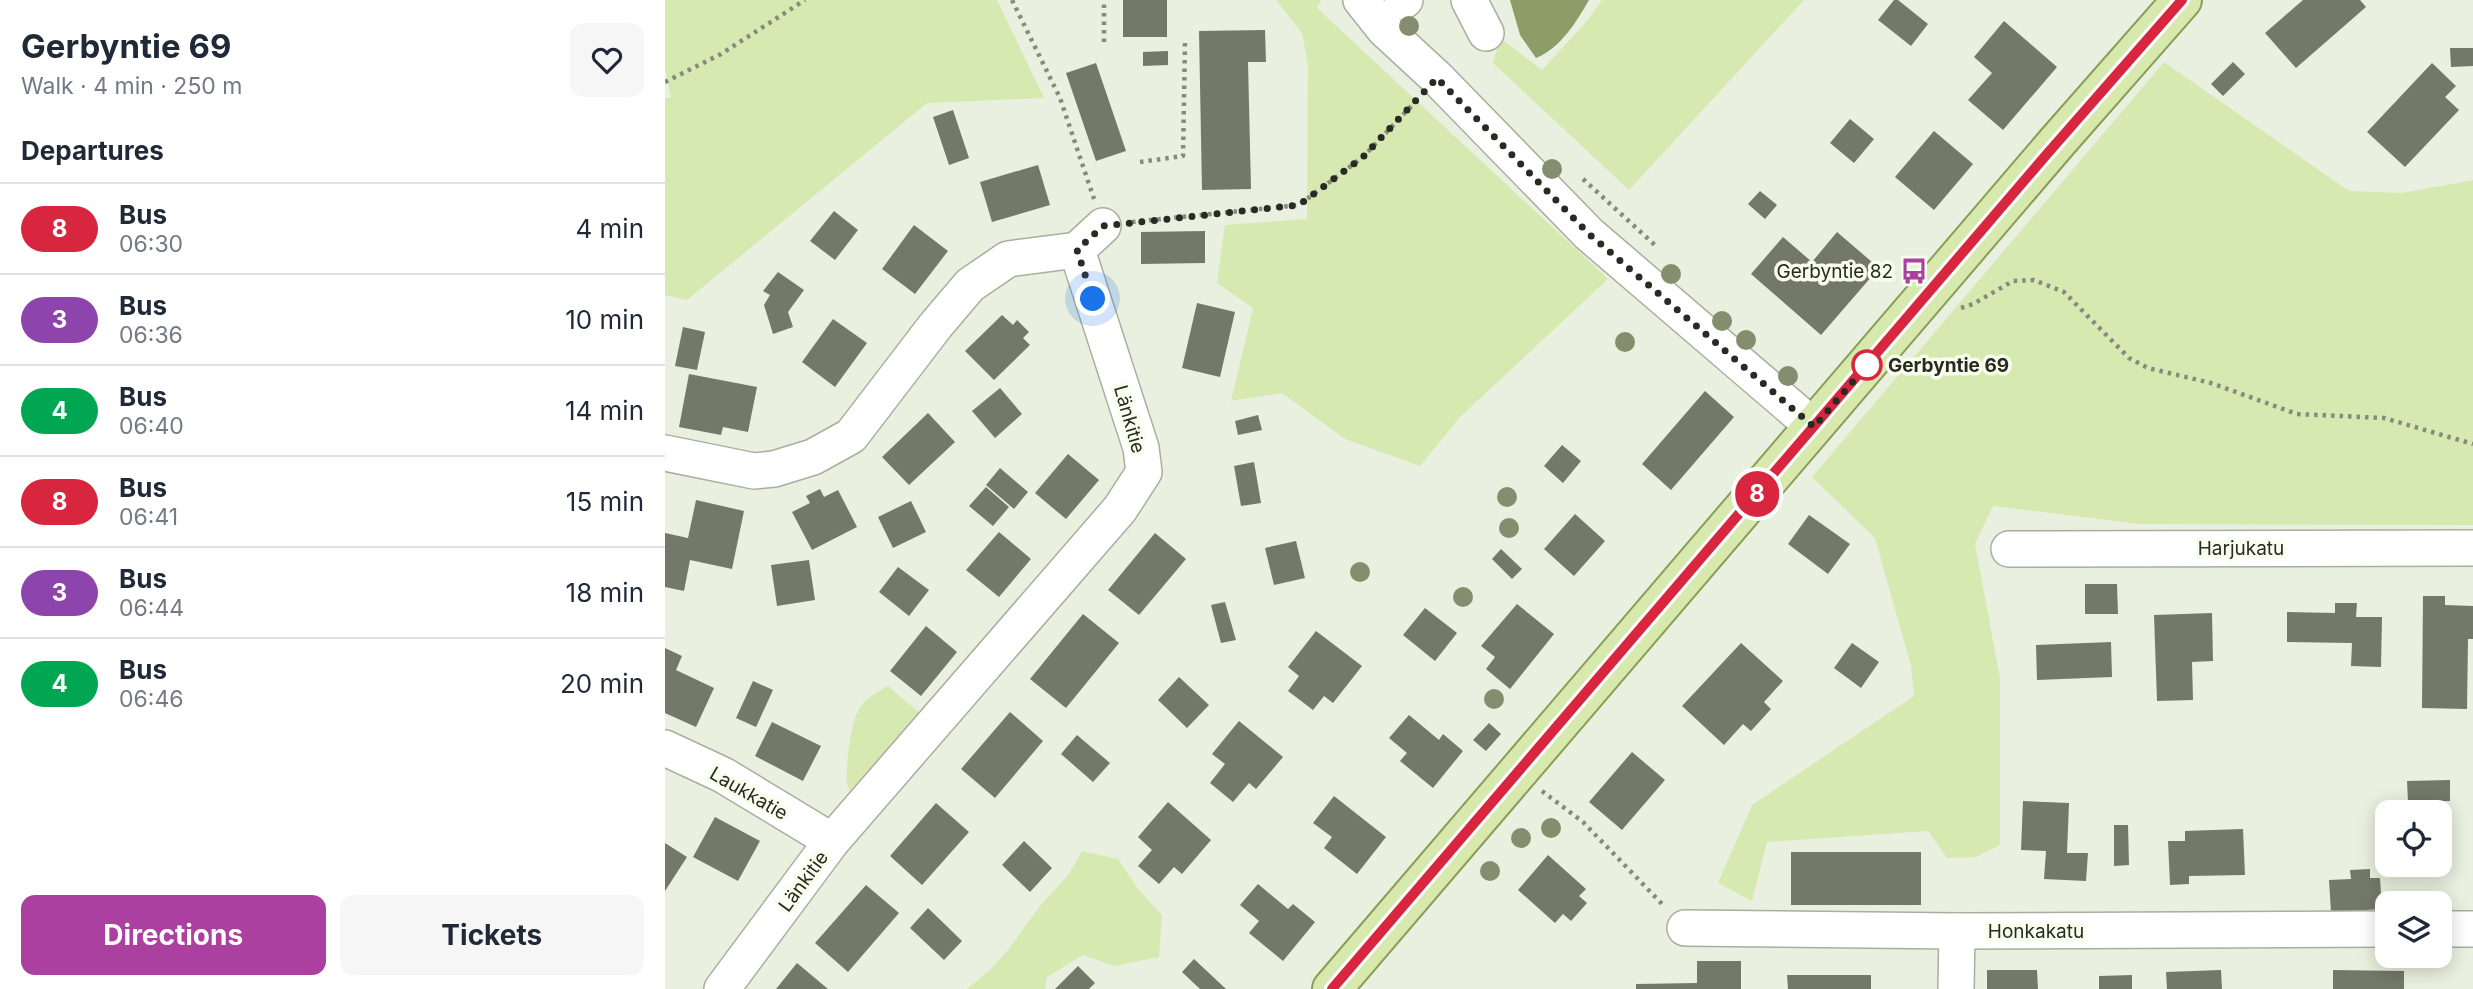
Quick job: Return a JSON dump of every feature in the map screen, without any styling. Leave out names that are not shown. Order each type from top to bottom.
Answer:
[{"type":"main road","points":[[1332,989],[2182,0]]},
{"type":"street","points":[[1361,0],[1384,29],[1437,78],[1589,234],[1814,427]]},
{"type":"street","points":[[1469,0],[1486,33]]},
{"type":"street","points":[[665,453],[754,471],[774,469],[813,457],[851,436],[936,324],[970,285],[1008,260],[1077,250],[1103,226]]},
{"type":"street","name":"Länkitie","points":[[722,989],[832,841],[1119,509],[1145,472],[1141,448],[1077,250]]},
{"type":"street","name":"Harjukatu","points":[[2009,549],[2473,548]]},
{"type":"street","name":"Laukkatie","points":[[665,748],[723,775],[832,841]]},
{"type":"street","name":"Honkakatu","points":[[1685,928],[1957,931],[2375,929]]},
{"type":"street","points":[[2452,929],[2473,929]]},
{"type":"street","points":[[1957,931],[1957,989]]},
{"type":"path","points":[[665,82],[721,54],[805,0]]},
{"type":"path","points":[[1012,0],[1060,98],[1103,226],[1299,205],[1363,157],[1437,78]]},
{"type":"path","points":[[1104,0],[1104,41]]},
{"type":"path","points":[[1140,162],[1183,156],[1185,43]]},
{"type":"path","points":[[1575,172],[1664,254]]},
{"type":"path","points":[[1917,307],[1935,314],[1942,313],[1973,304],[2013,281],[2034,280],[2064,292],[2129,358],[2148,368],[2211,383],[2297,414],[2384,418],[2473,444]]},
{"type":"path","points":[[1520,769],[1529,782],[1583,822],[1685,928]]},
{"type":"shaded area","points":[[665,0],[997,0],[1044,98],[927,103],[687,300],[665,295],[665,99],[671,97],[665,69]]},
{"type":"shaded area","points":[[1276,0],[1321,0],[1317,8],[1608,279],[1460,417],[1420,466],[1345,439],[1282,393],[1231,401],[1253,308],[1217,283],[1225,225],[1307,219],[1308,65],[1302,33]]},
{"type":"shaded area","points":[[1510,0],[1589,0],[1560,41],[1536,58],[1520,35]]},
{"type":"shaded area","points":[[1602,0],[1804,0],[1629,190],[1493,63],[1500,38],[1542,70],[1587,21]]},
{"type":"shaded area","points":[[2164,62],[2349,191],[2402,193],[2473,180],[2473,525],[2139,524],[1993,506],[1975,544],[2000,678],[2000,845],[1976,857],[1947,858],[1928,831],[1767,842],[1752,901],[1718,883],[1752,805],[1914,696],[1911,666],[1875,538],[1812,477]]},
{"type":"shaded area","points":[[888,686],[923,716],[853,799],[847,785],[847,776],[855,717],[867,699]]},
{"type":"shaded area","points":[[1082,851],[1118,859],[1138,889],[1162,915],[1159,957],[1114,966],[1083,955],[1047,977],[1045,989],[967,989],[1008,950],[1039,907],[1069,874]]},
{"type":"building","points":[[1123,0],[1167,0],[1167,37],[1123,37]]},
{"type":"building","points":[[1894,0],[1898,0],[1928,24],[1911,46],[1878,20]]},
{"type":"building","points":[[2303,0],[2360,0],[2366,7],[2296,68],[2265,33]]},
{"type":"building","points":[[2004,21],[2057,67],[2003,130],[1968,100],[1992,73],[1974,57]]},
{"type":"building","points":[[1265,30],[1266,62],[1248,62],[1251,189],[1202,190],[1199,31]]},
{"type":"building","points":[[2450,48],[2473,48],[2473,66],[2451,67]]},
{"type":"building","points":[[1168,51],[1168,65],[1143,66],[1143,52]]},
{"type":"building","points":[[2233,62],[2245,74],[2223,96],[2211,84]]},
{"type":"building","points":[[1096,63],[1126,151],[1096,161],[1066,73]]},
{"type":"building","points":[[2432,63],[2456,86],[2445,97],[2459,110],[2405,167],[2367,132]]},
{"type":"building","points":[[953,110],[969,158],[949,165],[933,117]]},
{"type":"building","points":[[1850,119],[1874,139],[1854,163],[1830,143]]},
{"type":"building","points":[[1934,131],[1973,164],[1934,210],[1895,177]]},
{"type":"building","points":[[1038,165],[1050,205],[992,222],[980,182]]},
{"type":"building","points":[[1760,191],[1777,205],[1765,219],[1748,204]]},
{"type":"building","points":[[834,211],[858,230],[835,260],[810,241]]},
{"type":"building","points":[[914,225],[948,251],[915,294],[882,269]]},
{"type":"building","points":[[1205,231],[1205,263],[1141,264],[1141,232]]},
{"type":"building","points":[[1837,232],[1879,268],[1821,335],[1751,274],[1783,237],[1812,262]]},
{"type":"building","points":[[778,272],[804,290],[788,312],[793,327],[773,334],[764,305],[770,295],[763,291]]},
{"type":"building","points":[[1197,303],[1235,312],[1220,377],[1182,368]]},
{"type":"building","points":[[1002,315],[1013,325],[1017,320],[1029,332],[1023,338],[1030,345],[994,380],[965,351]]},
{"type":"building","points":[[833,319],[867,343],[835,387],[802,362]]},
{"type":"building","points":[[683,327],[705,332],[697,370],[675,366]]},
{"type":"building","points":[[689,374],[757,387],[748,432],[723,427],[721,435],[679,427]]},
{"type":"building","points":[[1000,388],[1022,414],[995,438],[972,411]]},
{"type":"building","points":[[1705,391],[1734,417],[1671,490],[1642,464]]},
{"type":"building","points":[[928,413],[955,442],[909,485],[882,457]]},
{"type":"building","points":[[1258,415],[1262,430],[1238,435],[1235,421]]},
{"type":"building","points":[[1562,445],[1581,461],[1563,483],[1544,466]]},
{"type":"building","points":[[1068,454],[1099,480],[1066,519],[1035,493]]},
{"type":"building","points":[[1254,462],[1261,503],[1241,506],[1234,466]]},
{"type":"building","points":[[1000,468],[1028,492],[1014,509],[986,485]]},
{"type":"building","points":[[986,487],[1009,507],[993,526],[969,506]]},
{"type":"building","points":[[820,489],[824,497],[838,490],[857,527],[812,550],[792,512],[810,503],[806,496]]},
{"type":"building","points":[[696,500],[744,511],[732,569],[690,560],[684,591],[665,587],[665,533],[688,538]]},
{"type":"building","points":[[911,501],[926,532],[893,548],[878,517]]},
{"type":"building","points":[[1575,514],[1605,541],[1574,576],[1544,549]]},
{"type":"building","points":[[1809,515],[1850,544],[1828,574],[1788,544]]},
{"type":"building","points":[[999,532],[1031,559],[999,597],[966,570]]},
{"type":"building","points":[[1155,533],[1186,559],[1139,615],[1108,590]]},
{"type":"building","points":[[1296,541],[1305,578],[1274,585],[1265,548]]},
{"type":"building","points":[[1501,549],[1522,569],[1512,579],[1492,559]]},
{"type":"building","points":[[809,560],[815,600],[777,606],[771,565]]},
{"type":"building","points":[[898,567],[929,590],[909,616],[879,592]]},
{"type":"building","points":[[2085,584],[2117,584],[2118,614],[2085,614]]},
{"type":"building","points":[[2423,596],[2445,596],[2445,605],[2473,606],[2473,639],[2468,639],[2467,709],[2422,708]]},
{"type":"building","points":[[1225,602],[1236,640],[1221,643],[1211,605]]},
{"type":"building","points":[[2335,603],[2357,603],[2356,617],[2382,617],[2381,667],[2351,666],[2352,643],[2287,642],[2287,612],[2335,613]]},
{"type":"building","points":[[1517,604],[1554,634],[1510,689],[1486,669],[1495,657],[1481,646]]},
{"type":"building","points":[[1425,608],[1457,633],[1435,661],[1403,635]]},
{"type":"building","points":[[2212,613],[2213,661],[2192,662],[2193,700],[2157,701],[2154,615]]},
{"type":"building","points":[[1083,614],[1119,643],[1066,708],[1030,679]]},
{"type":"building","points":[[926,626],[957,652],[921,696],[890,671]]},
{"type":"building","points":[[1316,631],[1362,666],[1333,703],[1324,696],[1313,710],[1288,691],[1299,676],[1288,667]]},
{"type":"building","points":[[2111,642],[2112,677],[2037,680],[2036,645]]},
{"type":"building","points":[[1741,643],[1783,681],[1764,702],[1771,709],[1751,731],[1743,724],[1724,745],[1682,706]]},
{"type":"building","points":[[1852,643],[1879,662],[1861,688],[1834,668]]},
{"type":"building","points":[[665,648],[682,656],[676,670],[714,688],[696,727],[665,713]]},
{"type":"building","points":[[1179,677],[1209,705],[1187,728],[1158,700]]},
{"type":"building","points":[[753,681],[773,690],[756,727],[736,718]]},
{"type":"building","points":[[1010,712],[1043,741],[995,798],[961,769]]},
{"type":"building","points":[[1409,715],[1439,740],[1443,734],[1463,751],[1433,788],[1400,761],[1407,753],[1389,738]]},
{"type":"building","points":[[1239,721],[1283,757],[1256,789],[1249,783],[1233,802],[1210,783],[1225,764],[1212,754]]},
{"type":"building","points":[[772,722],[821,746],[803,781],[755,756]]},
{"type":"building","points":[[1489,723],[1501,734],[1486,751],[1473,740]]},
{"type":"building","points":[[1077,735],[1110,763],[1093,782],[1061,754]]},
{"type":"building","points":[[1632,752],[1665,780],[1622,830],[1589,802]]},
{"type":"building","points":[[2450,780],[2450,800],[2408,800],[2407,781]]},
{"type":"building","points":[[1334,796],[1386,837],[1357,874],[1324,848],[1332,837],[1313,823]]},
{"type":"building","points":[[2023,801],[2069,803],[2067,853],[2088,853],[2086,881],[2044,879],[2046,851],[2021,850]]},
{"type":"building","points":[[1168,802],[1211,840],[1182,874],[1174,867],[1159,884],[1138,866],[1152,850],[1138,837]]},
{"type":"building","points":[[936,803],[969,832],[922,885],[890,856]]},
{"type":"building","points":[[715,817],[760,841],[738,881],[693,857]]},
{"type":"building","points":[[2114,825],[2128,825],[2129,865],[2114,866]]},
{"type":"building","points":[[2243,829],[2245,875],[2189,876],[2189,884],[2170,885],[2168,841],[2185,841],[2185,831]]},
{"type":"building","points":[[1024,841],[1052,868],[1030,892],[1002,865]]},
{"type":"building","points":[[665,843],[687,857],[665,891]]},
{"type":"building","points":[[1791,852],[1921,852],[1921,905],[1791,905]]},
{"type":"building","points":[[1548,855],[1586,889],[1579,896],[1587,903],[1571,921],[1563,914],[1555,923],[1518,890]]},
{"type":"building","points":[[2370,869],[2370,878],[2380,878],[2381,891],[2375,891],[2375,909],[2331,912],[2329,880],[2351,879],[2350,870]]},
{"type":"building","points":[[1258,884],[1288,909],[1293,904],[1315,922],[1283,961],[1249,933],[1259,921],[1240,905]]},
{"type":"building","points":[[866,885],[899,913],[848,972],[815,943]]},
{"type":"building","points":[[928,908],[962,941],[944,960],[910,928]]},
{"type":"building","points":[[1194,959],[1226,989],[1200,989],[1182,972]]},
{"type":"building","points":[[1697,961],[1741,961],[1741,989],[1636,989],[1636,984],[1697,983]]},
{"type":"building","points":[[797,963],[828,989],[776,989]]},
{"type":"building","points":[[1078,966],[1095,983],[1089,989],[1055,989]]},
{"type":"building","points":[[1987,970],[2037,970],[2038,989],[1987,989]]},
{"type":"building","points":[[2221,970],[2222,989],[2167,989],[2166,972]]},
{"type":"building","points":[[2333,970],[2404,971],[2404,989],[2333,989]]},
{"type":"building","points":[[1787,975],[1871,975],[1871,989],[1788,989]]},
{"type":"building","points":[[2132,975],[2132,989],[2099,989],[2099,976]]},
{"type":"bus line","name":"8","points":[[1332,989],[2182,0]]},
{"type":"place","name":"Gerbyntie 82","points":[[1914,271]]},
{"type":"place","name":"Gerbyntie 69","points":[[1867,365]]},
{"type":"route","points":[[1093,299],[1077,250],[1103,226],[1299,205],[1363,157],[1437,78],[1589,234],[1814,427],[1867,365]]}]
